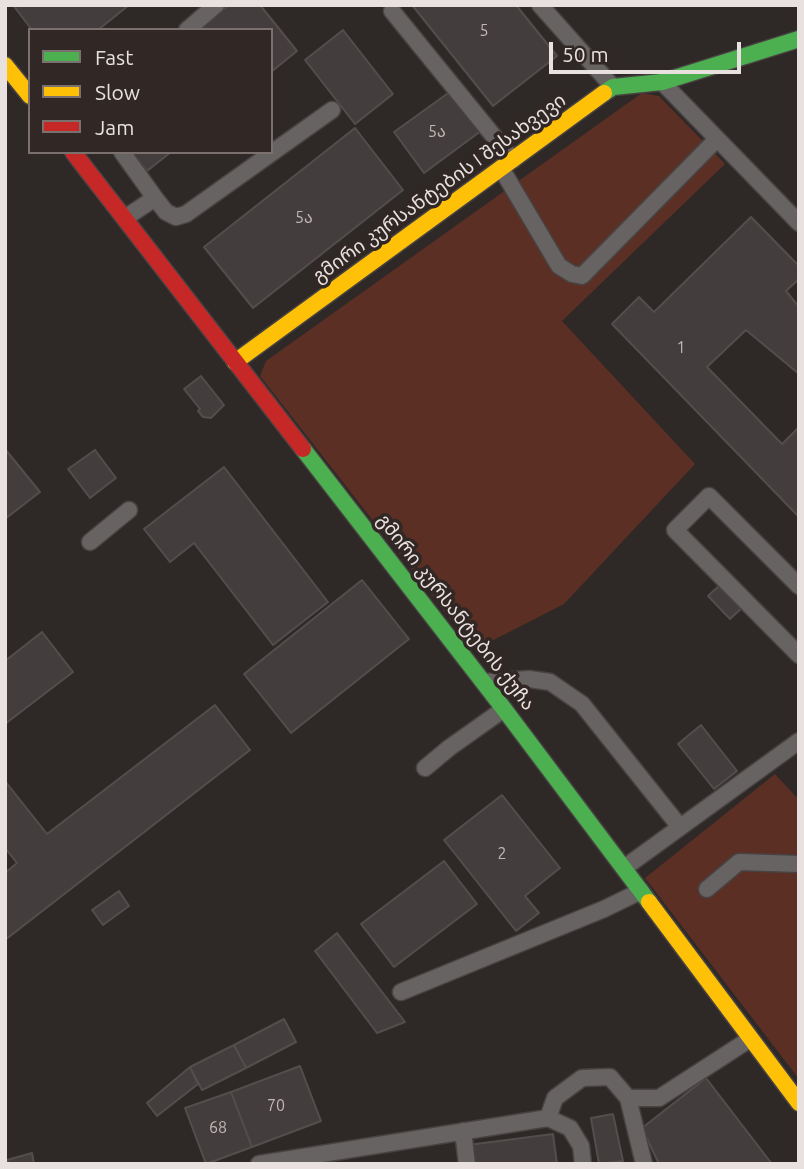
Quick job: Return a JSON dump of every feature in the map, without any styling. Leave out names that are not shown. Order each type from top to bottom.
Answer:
[{"type":"street","points":[[613,87],[662,82],[799,39]]},
{"type":"street","points":[[5,65],[28,94]]},
{"type":"street","name":"გმირი კურსანტების I შესახვევი","points":[[235,362],[613,87]]},
{"type":"street","name":"გმირი კურსანტების ქუჩა","points":[[75,154],[484,682],[799,1103]]},
{"type":"lane","points":[[189,28],[216,5]]},
{"type":"lane","points":[[540,5],[613,87]]},
{"type":"lane","points":[[392,11],[507,164],[559,266],[572,274],[582,276],[717,139]]},
{"type":"lane","points":[[662,82],[799,223]]},
{"type":"lane","points":[[273,152],[332,110]]},
{"type":"lane","points":[[123,154],[166,212],[176,217],[186,214],[270,154]]},
{"type":"lane","points":[[125,218],[155,198]]},
{"type":"lane","points":[[799,586],[709,495],[675,530],[799,656]]},
{"type":"lane","points":[[90,542],[129,510]]},
{"type":"lane","points":[[484,682],[529,679],[550,682],[582,704],[680,827]]},
{"type":"lane","points":[[425,768],[504,709]]},
{"type":"lane","points":[[624,867],[799,741]]},
{"type":"lane","points":[[706,889],[739,862],[799,864]]},
{"type":"lane","points":[[401,992],[604,909],[641,891]]},
{"type":"lane","points":[[628,1098],[659,1098],[750,1040]]},
{"type":"lane","points":[[548,1118],[555,1098],[582,1079],[610,1077],[628,1098],[645,1164]]},
{"type":"lane","points":[[260,1164],[548,1118],[570,1128],[581,1146],[583,1164]]},
{"type":"lane","points":[[463,1131],[467,1164]]},
{"type":"shaded area","points":[[642,93],[659,96],[725,164],[562,321],[695,464],[564,604],[474,650],[260,376],[266,361]]},
{"type":"shaded area","points":[[775,774],[799,800],[799,1079],[645,878]]},
{"type":"building","points":[[13,5],[129,5],[100,28],[30,28]]},
{"type":"building","points":[[229,5],[260,5],[297,51],[273,70],[273,28],[200,28]]},
{"type":"building","points":[[412,5],[516,5],[557,56],[493,106]]},
{"type":"building","points":[[343,30],[393,94],[355,124],[305,60]]},
{"type":"building","points":[[451,91],[481,131],[424,173],[394,132]]},
{"type":"building","points":[[355,128],[403,190],[253,308],[204,247]]},
{"type":"building","points":[[134,154],[168,154],[147,171]]},
{"type":"building","points":[[751,217],[799,266],[799,279],[786,291],[799,307],[799,374],[746,330],[707,367],[782,444],[799,427],[799,517],[612,324],[639,297],[654,312]]},
{"type":"building","points":[[201,376],[224,405],[211,418],[203,417],[184,389]]},
{"type":"building","points":[[5,449],[40,492],[5,519]]},
{"type":"building","points":[[95,450],[116,478],[90,498],[68,469]]},
{"type":"building","points":[[224,467],[328,602],[273,645],[194,543],[170,562],[144,529]]},
{"type":"building","points":[[362,580],[409,639],[291,733],[244,674]]},
{"type":"building","points":[[721,584],[743,607],[730,619],[708,596]]},
{"type":"building","points":[[42,632],[73,672],[5,724],[5,661]]},
{"type":"building","points":[[215,705],[250,750],[5,940],[5,873],[17,863],[5,848],[5,781],[47,834]]},
{"type":"building","points":[[701,725],[737,771],[714,789],[678,744]]},
{"type":"building","points":[[502,795],[560,868],[525,896],[539,913],[516,931],[444,840]]},
{"type":"building","points":[[444,861],[477,904],[394,967],[361,924]]},
{"type":"building","points":[[119,891],[129,906],[103,925],[92,910]]},
{"type":"building","points":[[337,933],[405,1022],[377,1033],[315,951]]},
{"type":"building","points":[[284,1019],[296,1042],[246,1068],[234,1045]]},
{"type":"building","points":[[234,1045],[246,1068],[202,1090],[190,1067]]},
{"type":"building","points":[[300,1066],[321,1121],[252,1147],[231,1092]]},
{"type":"building","points":[[190,1067],[198,1084],[157,1116],[147,1103]]},
{"type":"building","points":[[706,1078],[772,1164],[659,1164],[642,1128]]},
{"type":"building","points":[[231,1092],[252,1147],[206,1164],[185,1108]]},
{"type":"building","points":[[613,1114],[623,1161],[599,1164],[591,1118]]},
{"type":"building","points":[[553,1134],[557,1164],[471,1164],[468,1145]]},
{"type":"building","points":[[32,1153],[34,1164],[8,1164],[7,1160]]},
{"type":"traffic: fast","points":[[604,93],[613,87],[662,82],[799,39]]},
{"type":"traffic: fast","points":[[303,449],[649,902]]},
{"type":"traffic: slow","points":[[5,65],[28,94]]},
{"type":"traffic: slow","points":[[235,362],[604,93]]},
{"type":"traffic: slow","points":[[649,902],[799,1103]]},
{"type":"traffic: jam","points":[[75,154],[303,449]]}]
